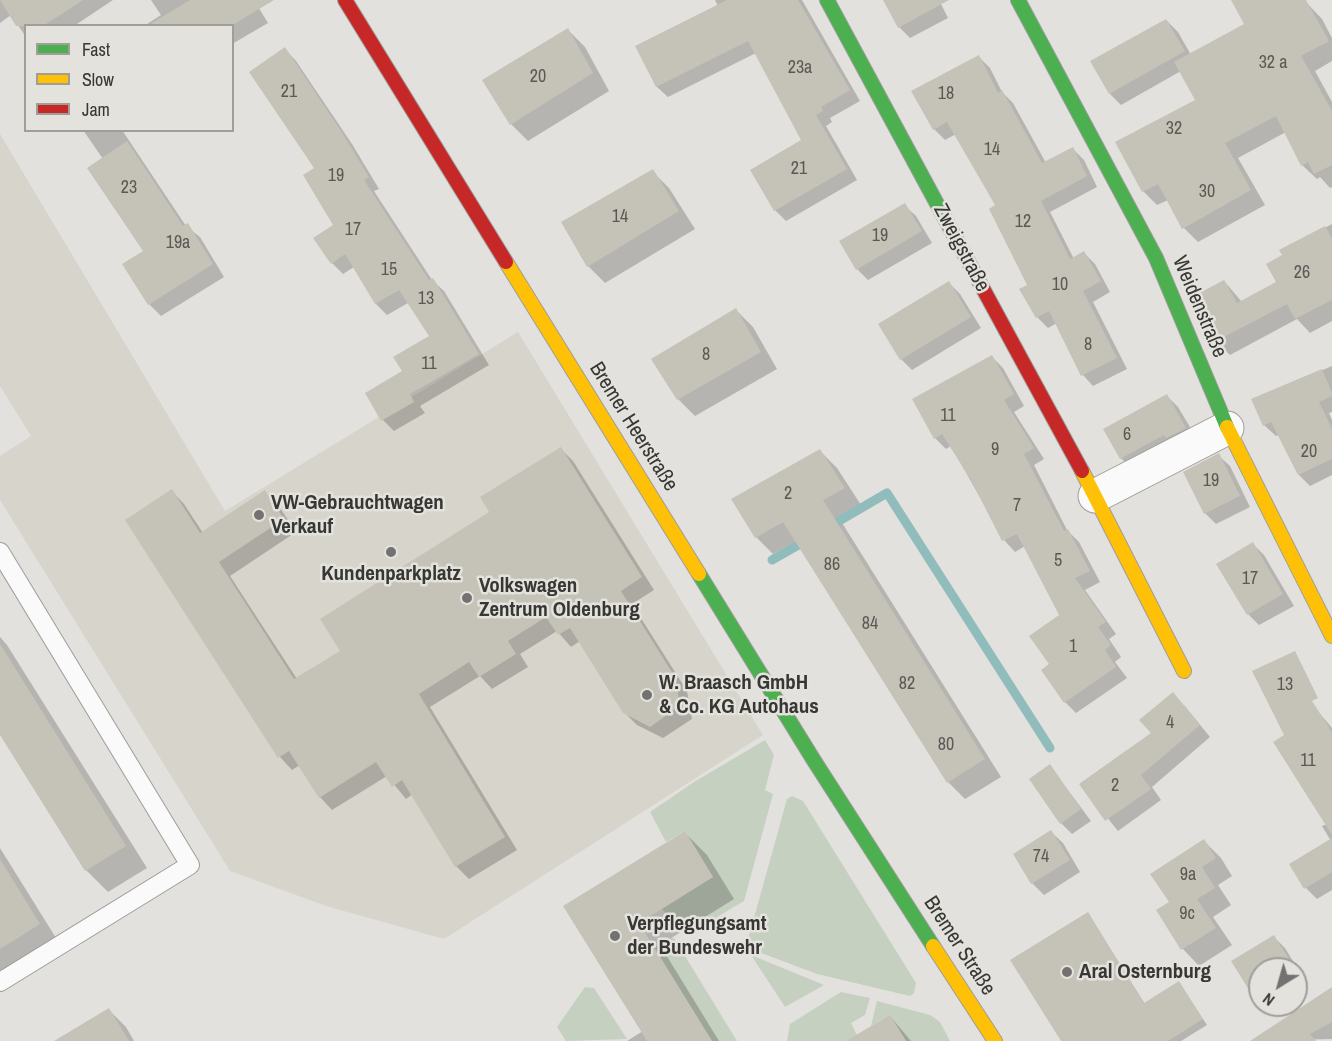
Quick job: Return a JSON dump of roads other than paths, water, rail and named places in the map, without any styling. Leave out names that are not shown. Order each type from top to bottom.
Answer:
[{"type":"street","name":"Bremer Heerstraße","points":[[345,0],[813,759],[887,874]]},
{"type":"street","name":"Zweigstraße","points":[[826,0],[1095,496],[1184,671]]},
{"type":"street","name":"Weidenstraße","points":[[1018,0],[1156,258],[1227,428],[1332,636]]},
{"type":"street","points":[[1095,496],[1227,428]]},
{"type":"street","name":"Bremer Straße","points":[[887,874],[995,1041]]},
{"type":"lane","points":[[0,552],[190,865],[0,982]]},
{"type":"waterway","points":[[827,528],[887,493],[1050,748]]},
{"type":"waterway","points":[[772,560],[807,540]]},
{"type":"place","name":"VW-Gebrauchtwagen Verkauf","points":[[259,515]]},
{"type":"place","name":"Kundenparkplatz","points":[[391,552]]},
{"type":"place","name":"Volkswagen Zentrum Oldenburg","points":[[467,598]]},
{"type":"place","name":"W. Braasch GmbH & Co. KG Autohaus","points":[[647,695]]},
{"type":"place","name":"Verpflegungsamt der Bundeswehr","points":[[615,936]]},
{"type":"place","name":"Aral Osternburg","points":[[1067,972]]}]
